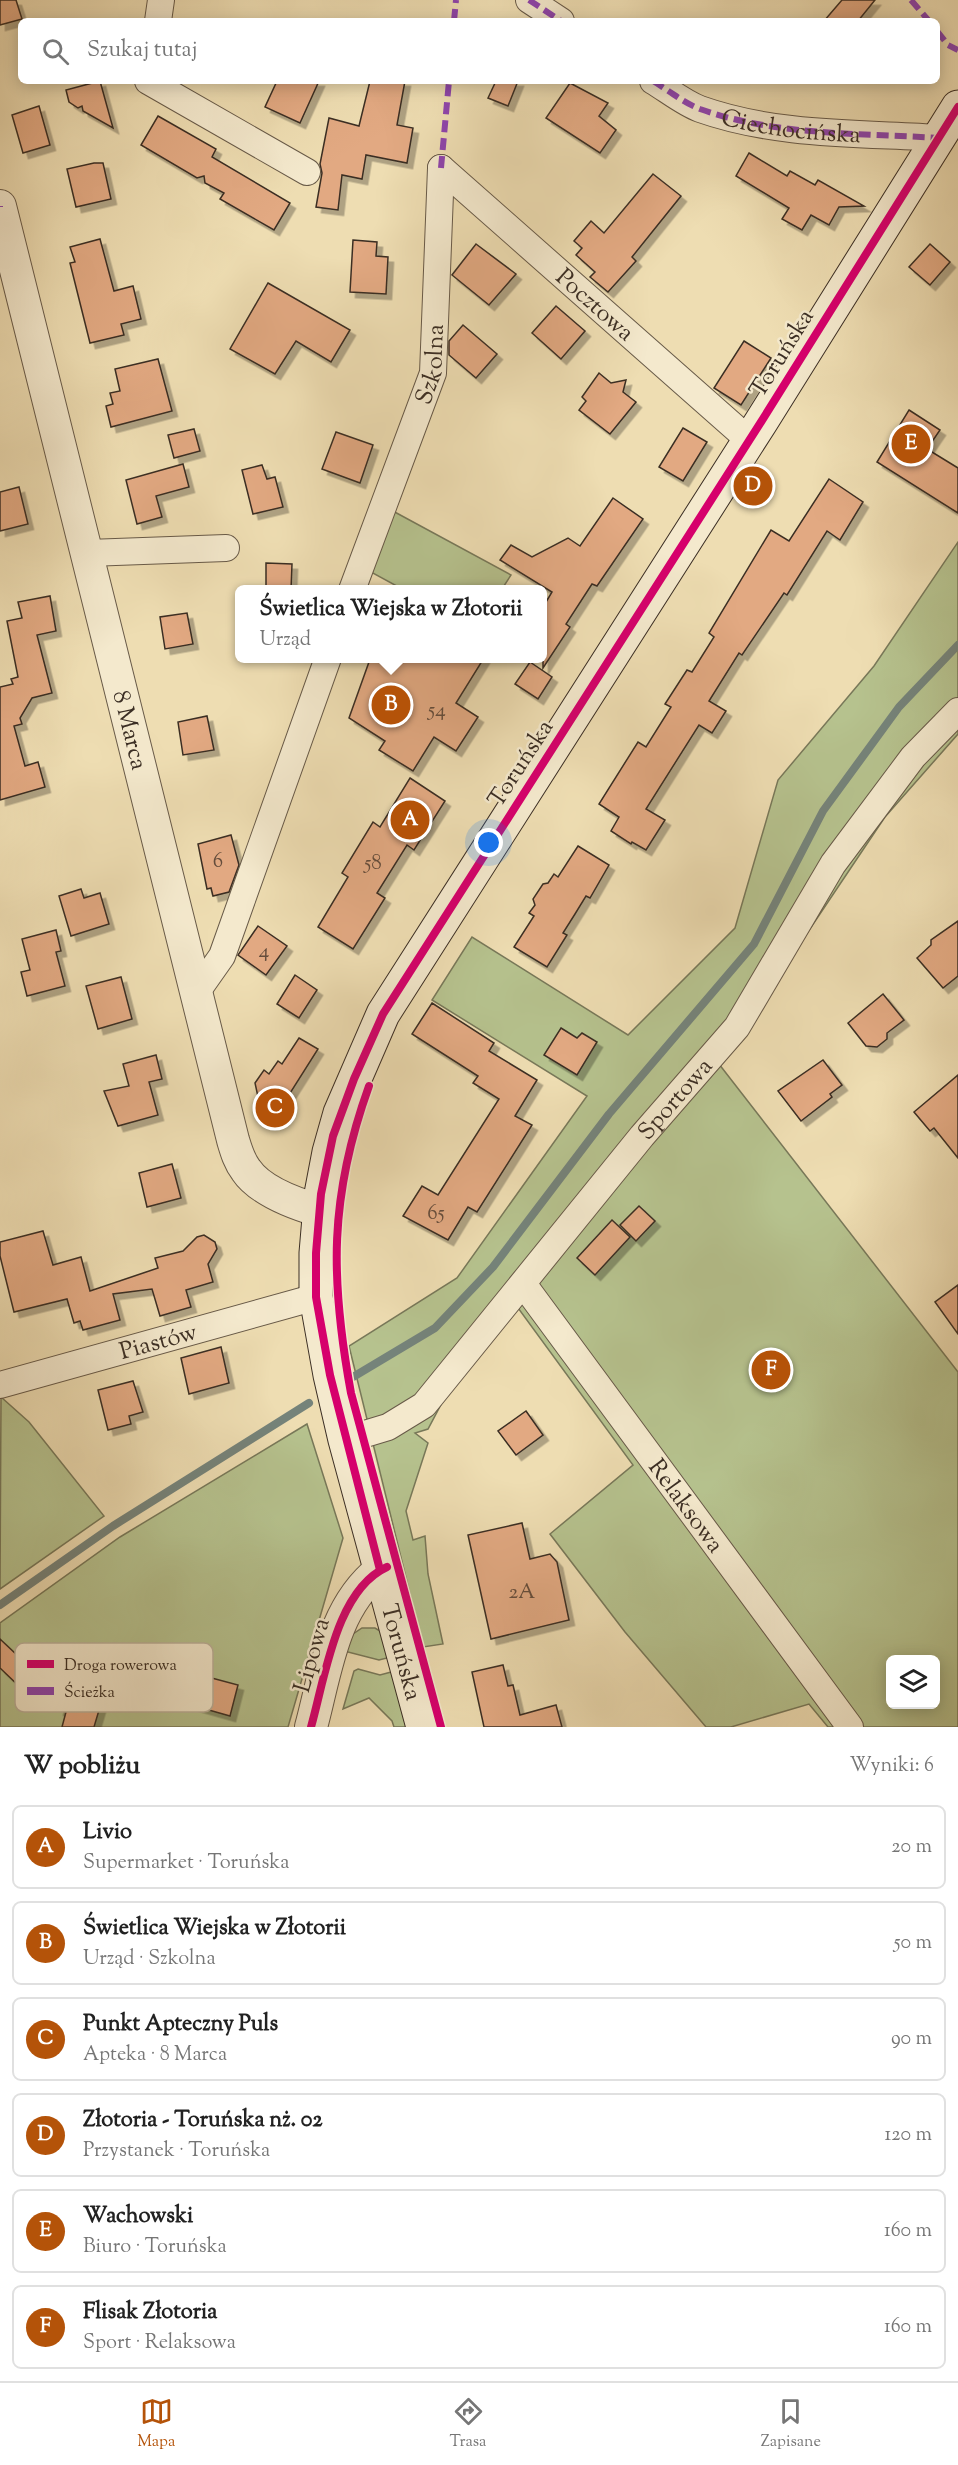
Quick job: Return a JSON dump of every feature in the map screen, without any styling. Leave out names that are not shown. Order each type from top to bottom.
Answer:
[{"type":"main road","name":"Toruńska","points":[[423,1727],[345,1440],[316,1297],[320,1211],[326,1167],[340,1113],[383,1014],[749,440],[958,106]]},
{"type":"street","points":[[158,18],[161,0]]},
{"type":"street","points":[[529,0],[556,18]]},
{"type":"street","points":[[153,84],[307,171]]},
{"type":"street","name":"Ciechocińska","points":[[658,84],[698,108],[741,120],[793,130],[940,138]]},
{"type":"street","name":"Pocztowa","points":[[441,168],[749,440]]},
{"type":"street","name":"Szkolna","points":[[354,585],[433,373],[441,168]]},
{"type":"street","name":"8 Marca","points":[[0,206],[233,1140],[244,1169],[264,1187],[320,1211]]},
{"type":"street","points":[[88,553],[226,548]]},
{"type":"street","points":[[196,993],[222,956],[326,663]]},
{"type":"street","name":"Sportowa","points":[[345,1440],[388,1427],[424,1405],[524,1285],[642,1136],[738,1027],[833,864],[913,757],[958,711]]},
{"type":"street","name":"Relaksowa","points":[[524,1285],[850,1727]]},
{"type":"street","name":"Piastów","points":[[0,1385],[316,1297]]},
{"type":"street","name":"Lipowa","points":[[311,1727],[340,1619],[354,1596],[380,1570]]},
{"type":"green space","points":[[391,510],[511,575],[505,585],[395,585],[369,571]]},
{"type":"green space","points":[[958,542],[958,734],[885,817],[781,972],[705,1046],[958,1372],[958,1727],[828,1727],[809,1704],[731,1727],[706,1727],[625,1632],[550,1534],[633,1465],[513,1301],[444,1399],[428,1429],[415,1433],[428,1443],[406,1511],[413,1540],[425,1536],[428,1574],[443,1644],[423,1647],[349,1346],[457,1278],[587,1096],[432,1000],[472,937],[628,1035],[735,928],[778,780],[874,666]]},
{"type":"green space","points":[[1,1397],[29,1422],[104,1516],[0,1589]]},
{"type":"green space","points":[[307,1424],[343,1538],[288,1727],[0,1727],[0,1623],[120,1537]]},
{"type":"green space","points":[[362,1628],[375,1628],[385,1634],[391,1657],[379,1660],[344,1651],[350,1636]]},
{"type":"green space","points":[[358,1669],[380,1675],[395,1671],[410,1727],[394,1727],[392,1721],[369,1698],[343,1709],[354,1671]]},
{"type":"building","points":[[0,0],[16,0],[22,18],[0,25]]},
{"type":"building","points":[[842,0],[875,0],[860,18],[827,18]]},
{"type":"building","points":[[89,84],[101,84],[113,128],[83,111],[82,106],[78,108],[69,102],[66,90]]},
{"type":"building","points":[[276,84],[318,84],[300,123],[265,107]]},
{"type":"building","points":[[369,84],[404,84],[397,125],[413,128],[407,163],[366,155],[362,179],[342,175],[338,210],[316,207],[322,173],[320,164],[329,118],[359,126]]},
{"type":"building","points":[[495,84],[517,84],[508,106],[488,98]]},
{"type":"building","points":[[569,84],[572,84],[608,103],[599,116],[616,130],[600,153],[546,118]]},
{"type":"building","points":[[39,106],[50,145],[23,153],[12,115]]},
{"type":"building","points":[[158,116],[216,149],[212,157],[290,203],[274,230],[220,199],[224,193],[205,183],[204,176],[197,178],[141,145]]},
{"type":"building","points":[[749,153],[787,176],[790,171],[815,185],[818,180],[864,206],[839,207],[829,225],[811,215],[802,230],[782,219],[789,208],[736,176]]},
{"type":"building","points":[[103,163],[111,199],[76,207],[67,169]]},
{"type":"building","points":[[653,174],[681,196],[632,257],[636,261],[608,292],[590,277],[595,272],[576,255],[582,248],[574,241],[591,221],[604,233]]},
{"type":"building","points":[[100,239],[114,291],[133,286],[141,319],[121,324],[124,335],[90,343],[70,263],[75,262],[70,247]]},
{"type":"building","points":[[353,240],[377,242],[376,256],[388,257],[386,294],[350,292]]},
{"type":"building","points":[[476,244],[516,274],[489,305],[452,275]]},
{"type":"building","points":[[930,244],[950,262],[930,285],[909,267]]},
{"type":"building","points":[[268,283],[350,330],[331,362],[296,341],[275,374],[230,349]]},
{"type":"building","points":[[556,306],[585,331],[561,359],[532,333]]},
{"type":"building","points":[[463,325],[497,354],[476,378],[449,355],[449,341]]},
{"type":"building","points":[[744,341],[771,358],[741,405],[714,388]]},
{"type":"building","points":[[158,359],[172,411],[111,427],[106,406],[113,404],[110,393],[120,391],[115,369]]},
{"type":"building","points":[[599,373],[611,383],[626,380],[623,392],[636,402],[610,434],[579,410],[586,401],[582,397]]},
{"type":"building","points":[[909,410],[940,430],[927,449],[958,468],[958,513],[877,462]]},
{"type":"building","points":[[683,428],[707,442],[683,481],[659,467]]},
{"type":"building","points":[[194,429],[200,451],[174,458],[168,435]]},
{"type":"building","points":[[336,432],[373,445],[360,483],[322,469]]},
{"type":"building","points":[[183,464],[189,487],[156,496],[162,517],[137,524],[126,480]]},
{"type":"building","points":[[262,465],[267,479],[275,477],[283,507],[253,514],[242,470]]},
{"type":"building","points":[[829,479],[863,502],[840,540],[827,531],[787,595],[784,593],[742,655],[739,653],[709,701],[726,711],[712,733],[699,725],[646,809],[665,820],[646,850],[632,842],[631,844],[611,831],[619,817],[599,804],[638,742],[646,747],[671,707],[665,704],[687,670],[692,672],[714,637],[709,633],[771,530],[789,541]]},
{"type":"building","points":[[19,487],[28,524],[0,531],[0,492]]},
{"type":"building","points":[[613,498],[643,519],[597,586],[592,584],[566,624],[570,627],[547,662],[547,600],[552,592],[547,589],[547,585],[541,585],[500,560],[511,545],[532,557],[568,538],[580,546]]},
{"type":"building","points":[[266,563],[292,564],[291,585],[266,585]]},
{"type":"building","points":[[50,596],[56,631],[37,635],[52,693],[32,698],[20,718],[22,724],[14,726],[25,766],[38,762],[45,787],[0,800],[0,687],[13,684],[11,679],[18,677],[7,621],[22,618],[18,602]]},
{"type":"building","points":[[187,613],[193,644],[165,649],[160,617]]},
{"type":"building","points":[[369,663],[481,663],[456,703],[478,717],[456,751],[434,737],[413,771],[379,750],[385,741],[349,718]]},
{"type":"building","points":[[529,663],[552,677],[538,699],[515,684]]},
{"type":"building","points":[[207,716],[214,750],[183,755],[178,722]]},
{"type":"building","points":[[410,778],[445,801],[414,850],[407,845],[377,893],[385,898],[353,949],[318,927],[348,877],[342,873],[373,822],[380,827]]},
{"type":"building","points":[[231,835],[239,865],[229,892],[213,896],[211,888],[207,889],[198,844]]},
{"type":"building","points":[[578,846],[609,865],[590,898],[586,896],[563,933],[567,935],[547,967],[514,947],[534,916],[529,913],[535,905],[533,899],[543,884],[548,883],[554,874],[558,877]]},
{"type":"building","points":[[81,889],[84,898],[100,893],[109,924],[71,936],[59,896]]},
{"type":"building","points":[[958,921],[958,976],[943,988],[917,958],[931,945],[931,940]]},
{"type":"building","points":[[258,926],[287,946],[266,975],[238,955]]},
{"type":"building","points":[[56,930],[61,951],[56,952],[65,986],[27,996],[21,972],[30,970],[22,939]]},
{"type":"building","points":[[295,975],[317,990],[299,1018],[277,1004]]},
{"type":"building","points":[[121,977],[132,1019],[98,1029],[86,986]]},
{"type":"building","points":[[883,994],[904,1020],[887,1033],[887,1039],[877,1047],[866,1046],[848,1023]]},
{"type":"building","points":[[432,1003],[494,1043],[489,1051],[537,1080],[515,1116],[532,1125],[477,1212],[468,1207],[448,1240],[403,1216],[422,1186],[438,1195],[499,1099],[473,1083],[478,1076],[412,1034]]},
{"type":"building","points":[[561,1028],[577,1038],[582,1033],[597,1042],[577,1075],[544,1055]]},
{"type":"building","points":[[299,1038],[318,1049],[275,1117],[260,1106],[255,1083],[264,1070],[269,1074],[278,1061],[282,1064]]},
{"type":"building","points":[[156,1055],[162,1079],[149,1082],[158,1115],[118,1126],[104,1091],[129,1086],[123,1064]]},
{"type":"building","points":[[823,1060],[842,1085],[830,1094],[832,1097],[801,1121],[778,1091]]},
{"type":"building","points":[[958,1075],[958,1158],[934,1128],[930,1131],[914,1112]]},
{"type":"building","points":[[172,1164],[181,1198],[147,1207],[139,1173]]},
{"type":"building","points":[[639,1206],[655,1221],[636,1241],[620,1225]]},
{"type":"building","points":[[612,1220],[630,1237],[595,1275],[577,1258]]},
{"type":"building","points":[[43,1231],[53,1265],[81,1257],[90,1291],[158,1268],[155,1258],[183,1251],[197,1237],[204,1235],[215,1242],[217,1249],[208,1264],[213,1282],[186,1290],[191,1307],[160,1316],[152,1289],[113,1294],[120,1320],[83,1330],[80,1321],[74,1323],[67,1299],[14,1312],[0,1256],[0,1242]]},
{"type":"building","points":[[958,1285],[958,1334],[935,1302]]},
{"type":"building","points":[[221,1347],[229,1383],[189,1394],[181,1358]]},
{"type":"building","points":[[133,1381],[143,1412],[129,1416],[131,1424],[108,1430],[98,1390]]},
{"type":"building","points":[[526,1411],[543,1435],[516,1455],[498,1431]]},
{"type":"building","points":[[522,1523],[530,1559],[550,1554],[557,1562],[569,1620],[491,1639],[468,1535]]},
{"type":"building","points":[[0,1639],[15,1653],[15,1682],[0,1668]]},
{"type":"building","points":[[503,1665],[508,1686],[513,1685],[520,1715],[556,1705],[562,1727],[484,1727],[472,1672]]},
{"type":"building","points":[[213,1678],[238,1685],[230,1716],[213,1711]]},
{"type":"building","points":[[66,1712],[98,1712],[94,1727],[62,1727]]},
{"type":"waterway","points":[[353,1377],[435,1328],[493,1267],[609,1114],[754,944],[823,811],[899,707],[958,645]]},
{"type":"waterway","points":[[0,1605],[113,1526],[309,1403]]},
{"type":"marked path","points":[[454,18],[456,0]]},
{"type":"marked path","points":[[529,0],[556,18]]},
{"type":"marked path","points":[[911,0],[926,18]]},
{"type":"marked path","points":[[940,35],[948,45],[958,50]]},
{"type":"marked path","points":[[441,168],[449,84]]},
{"type":"marked path","points":[[658,84],[700,109],[758,124],[819,132],[940,138]]},
{"type":"cycle path","points":[[380,1570],[330,1375],[316,1297],[316,1253],[321,1194],[333,1136],[354,1079],[383,1014],[761,422],[958,107]]},
{"type":"cycle path","points":[[369,1086],[346,1165],[340,1202],[337,1238],[339,1313],[351,1393],[441,1727]]},
{"type":"cycle path","points":[[311,1727],[335,1637],[344,1615],[370,1578],[387,1567]]},
{"type":"place","name":"Wachowski","points":[[911,444]]},
{"type":"place","name":"Złotoria - Toruńska nż. 02","points":[[753,486]]},
{"type":"place","name":"Świetlica Wiejska w Złotorii","points":[[391,705]]},
{"type":"place","name":"Livio","points":[[410,820]]},
{"type":"place","name":"Punkt Apteczny Puls","points":[[275,1108]]},
{"type":"place","name":"Flisak Złotoria","points":[[771,1370]]}]
